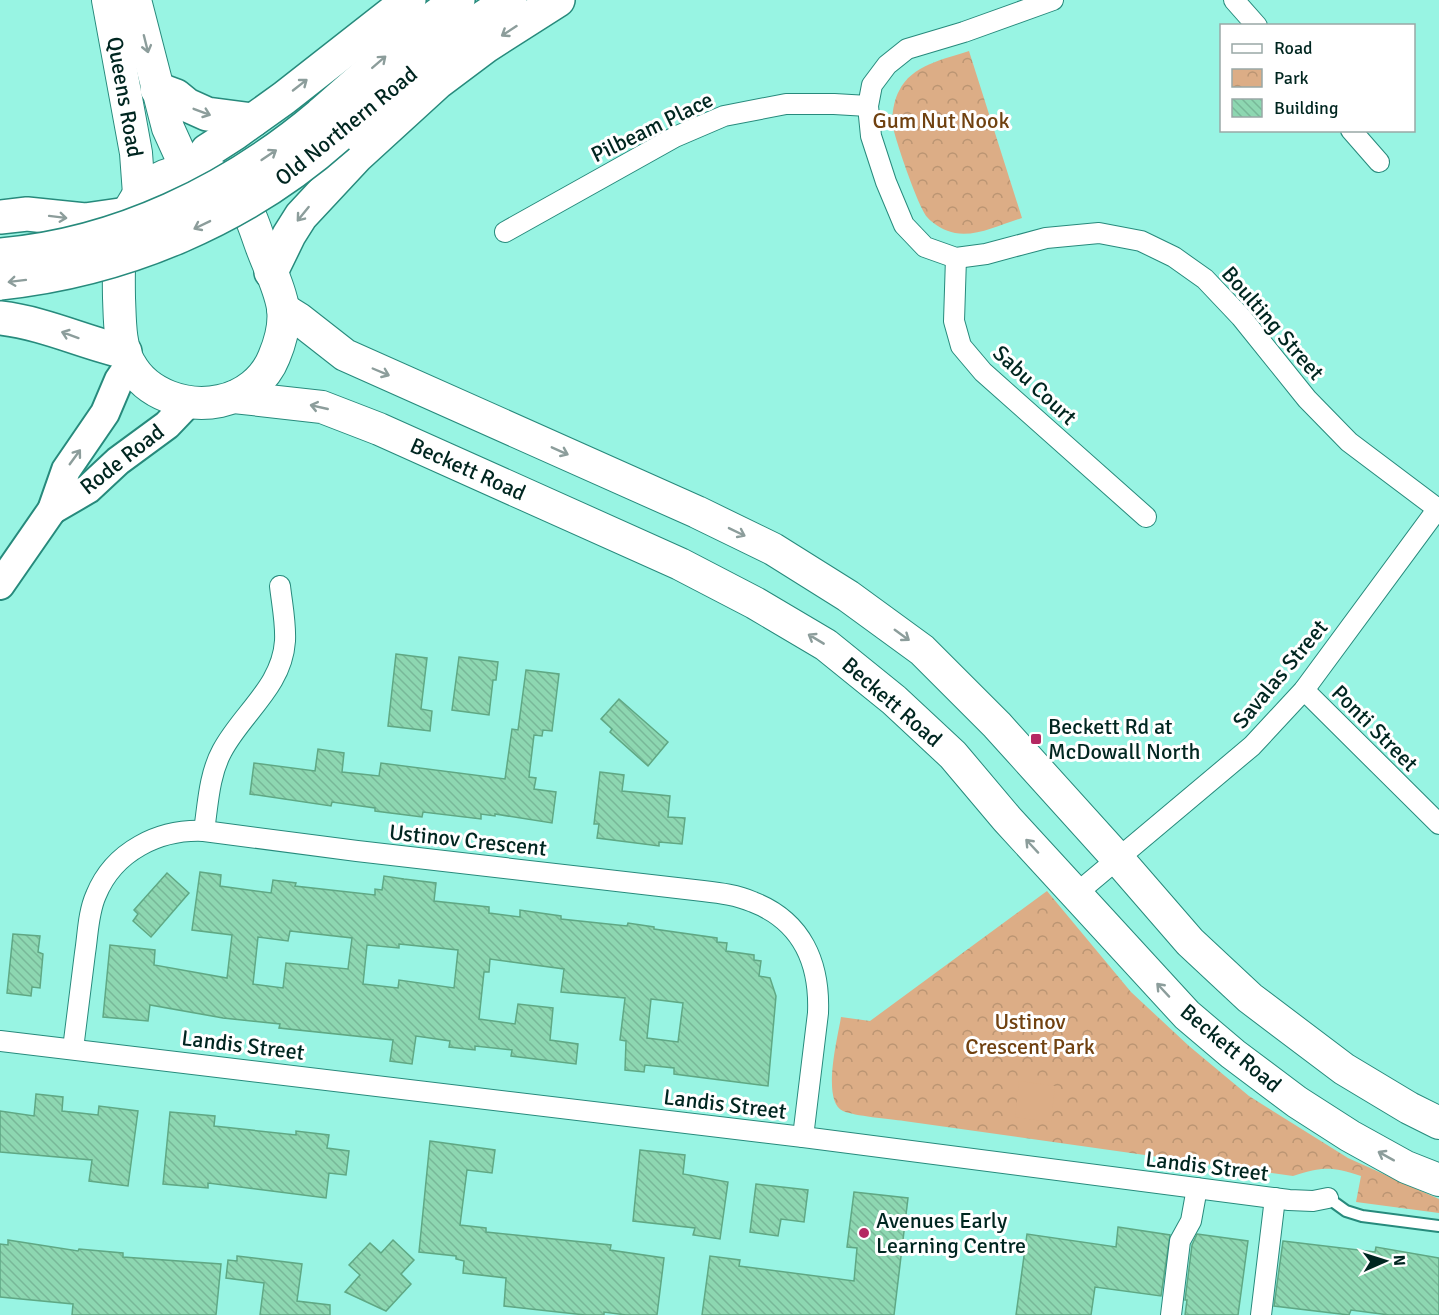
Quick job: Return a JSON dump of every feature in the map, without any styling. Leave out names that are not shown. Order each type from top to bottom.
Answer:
[{"type":"highway","points":[[191,170],[207,151],[253,120],[410,0]]},
{"type":"highway","name":"Old Northern Road","points":[[0,283],[47,277],[98,266],[136,254],[183,235],[231,211],[273,186],[312,160],[329,125],[416,31],[458,0]]},
{"type":"highway","name":"Old Northern Road","points":[[0,255],[44,249],[88,239],[136,224],[179,206],[247,170],[285,144],[329,125],[510,0]]},
{"type":"highway","points":[[271,272],[301,216],[357,156],[438,82],[486,46],[558,0]]},
{"type":"highway","points":[[157,89],[176,96],[187,105],[207,114],[253,120]]},
{"type":"highway","points":[[0,217],[27,214],[85,220],[133,204]]},
{"type":"highway","points":[[0,318],[50,328],[127,358]]},
{"type":"main road","name":"Queens Road","points":[[108,0],[136,153],[133,204]]},
{"type":"main road","name":"Queens Road","points":[[135,0],[168,128],[191,170]]},
{"type":"main road","points":[[191,170],[211,173],[224,180],[241,198],[271,272],[283,309],[280,339],[269,368],[261,379],[234,397],[218,401],[188,403],[161,394],[140,378],[127,358],[121,324],[119,277],[122,232],[133,204],[155,180],[175,172],[191,170]]},
{"type":"main road","points":[[283,309],[345,355],[773,549],[848,596],[922,650],[997,725],[1190,942],[1250,998],[1344,1070],[1439,1123]]},
{"type":"main road","name":"Rode Road","points":[[0,585],[52,510],[66,470],[105,413],[127,358]]},
{"type":"main road","name":"Beckett Road","points":[[234,397],[322,407],[348,416],[680,564],[755,603],[826,645],[894,700],[953,755],[1007,819],[1187,1015],[1233,1054],[1297,1102],[1350,1136],[1406,1167],[1439,1180]]},
{"type":"main road","name":"Rode Road","points":[[52,510],[88,489],[118,461],[166,425],[188,403]]},
{"type":"street","name":"Boulting Street","points":[[1053,0],[964,32],[907,49],[887,65],[872,85],[868,106],[871,136],[886,182],[904,225],[925,247],[956,258],[986,254],[1046,238],[1099,233],[1141,241],[1174,257],[1205,279],[1241,317],[1307,399],[1350,442],[1438,508]]},
{"type":"street","points":[[1234,0],[1255,24]]},
{"type":"street","name":"Pilbeam Place","points":[[505,232],[675,137],[724,116],[786,104],[868,106]]},
{"type":"street","points":[[1353,132],[1379,162]]},
{"type":"street","name":"Sabu Court","points":[[956,258],[953,309],[961,346],[983,372],[1146,517]]},
{"type":"street","name":"Savalas Street","points":[[1077,894],[1252,746],[1304,690],[1438,508]]},
{"type":"street","points":[[204,831],[216,765],[229,739],[267,691],[280,667],[285,642],[280,586]]},
{"type":"street","name":"Ponti Street","points":[[1304,690],[1439,824]]},
{"type":"street","name":"Ustinov Crescent","points":[[74,1050],[90,916],[96,895],[104,880],[124,856],[152,839],[177,832],[204,831],[703,891],[751,901],[766,907],[795,931],[804,945],[817,977],[818,1012],[803,1137]]},
{"type":"street","name":"Landis Street","points":[[0,1041],[803,1137],[1303,1202],[1328,1198]]},
{"type":"street","points":[[1171,1315],[1180,1241],[1191,1221],[1197,1188]]},
{"type":"street","points":[[1261,1315],[1275,1198]]},
{"type":"lane","name":"Landis Street","points":[[1328,1198],[1346,1211],[1362,1216],[1439,1226]]},
{"type":"green space","name":"Gum Nut Nook","points":[[969,51],[1022,218],[980,232],[963,234],[944,229],[933,223],[923,211],[903,159],[892,118],[897,95],[904,82],[912,75],[939,60]]},
{"type":"green space","name":"Ustinov Crescent Park","points":[[1047,891],[1131,992],[1189,1046],[1249,1096],[1348,1158],[1439,1199],[1439,1213],[1356,1202],[1361,1176],[1334,1169],[1320,1169],[1293,1176],[863,1116],[843,1111],[836,1105],[832,1082],[841,1017],[870,1021]]},
{"type":"green space","points":[[1019,1081],[1055,1086],[1051,1122],[1015,1117]]},
{"type":"building","points":[[396,654],[427,658],[421,709],[432,711],[430,731],[388,726]]},
{"type":"building","points":[[459,657],[498,662],[496,680],[493,680],[489,715],[452,710]]},
{"type":"building","points":[[526,670],[559,674],[552,731],[543,730],[542,736],[534,735],[529,777],[536,778],[534,789],[556,792],[552,823],[495,814],[495,816],[481,814],[481,819],[423,812],[422,817],[375,811],[375,808],[332,802],[331,806],[250,794],[254,763],[315,771],[318,749],[344,753],[342,772],[379,776],[381,763],[505,779],[512,729],[518,730]]},
{"type":"building","points":[[619,699],[668,742],[648,766],[610,732],[612,729],[601,719]]},
{"type":"building","points":[[600,772],[624,775],[622,791],[670,796],[668,817],[685,818],[682,844],[659,842],[659,846],[597,838],[599,824],[594,824]]},
{"type":"building","points":[[200,872],[221,875],[220,886],[271,893],[273,880],[296,883],[295,886],[375,895],[375,889],[382,890],[384,876],[436,883],[434,901],[489,907],[489,913],[520,917],[520,910],[561,916],[561,919],[627,926],[628,923],[717,938],[717,942],[727,943],[726,951],[754,955],[754,960],[761,961],[759,976],[770,978],[776,996],[768,1086],[674,1074],[674,1068],[645,1065],[644,1072],[625,1070],[626,1041],[620,1040],[625,998],[561,992],[564,969],[490,959],[489,972],[484,972],[479,1019],[515,1024],[518,1004],[553,1008],[550,1040],[578,1044],[576,1064],[511,1056],[512,1050],[475,1046],[475,1050],[449,1047],[450,1041],[416,1036],[412,1064],[390,1061],[393,1040],[279,1028],[280,1024],[223,1018],[150,1005],[148,1021],[103,1017],[110,945],[155,950],[154,965],[227,978],[232,935],[192,930]],"holes":[[[290,931],[352,938],[348,969],[286,963],[283,988],[253,984],[258,937],[288,941]],[[399,944],[458,950],[454,988],[399,980],[398,988],[363,984],[367,945],[399,948]],[[651,999],[683,1003],[678,1042],[647,1038]]]},
{"type":"building","points":[[167,873],[189,893],[151,937],[133,921],[138,914],[134,910]]},
{"type":"building","points":[[13,934],[40,936],[38,952],[43,954],[40,988],[32,987],[31,996],[7,993]]},
{"type":"building","points":[[36,1094],[63,1097],[62,1111],[98,1115],[99,1106],[138,1111],[128,1186],[89,1181],[92,1160],[0,1152],[0,1111],[34,1116]]},
{"type":"building","points":[[170,1112],[215,1116],[214,1126],[296,1135],[296,1131],[329,1135],[327,1148],[349,1151],[346,1175],[329,1173],[326,1198],[208,1183],[208,1188],[163,1184]]},
{"type":"building","points":[[430,1141],[495,1150],[492,1173],[467,1170],[460,1225],[486,1228],[486,1232],[611,1245],[610,1250],[664,1258],[657,1315],[604,1312],[604,1315],[585,1315],[504,1306],[506,1278],[463,1273],[464,1261],[456,1259],[456,1256],[419,1252]]},
{"type":"building","points":[[640,1150],[685,1155],[683,1174],[728,1182],[720,1239],[693,1235],[695,1228],[633,1221]]},
{"type":"building","points":[[756,1184],[808,1190],[804,1222],[781,1219],[778,1236],[750,1232]]},
{"type":"building","points":[[854,1192],[908,1198],[894,1315],[702,1315],[710,1256],[740,1260],[739,1266],[854,1281],[857,1248],[847,1247]]},
{"type":"building","points":[[1118,1227],[1170,1235],[1161,1296],[1095,1287],[1091,1315],[1016,1315],[1027,1234],[1116,1247]]},
{"type":"building","points":[[1197,1234],[1248,1241],[1238,1315],[1185,1315],[1192,1245]]},
{"type":"building","points":[[8,1240],[78,1251],[79,1249],[123,1253],[123,1257],[221,1264],[216,1315],[72,1315],[73,1304],[0,1297],[0,1244],[8,1245]]},
{"type":"building","points":[[393,1240],[414,1260],[401,1274],[411,1284],[386,1311],[345,1292],[360,1275],[349,1265],[370,1243],[381,1253]]},
{"type":"building","points":[[1283,1241],[1375,1252],[1376,1247],[1439,1258],[1439,1315],[1389,1315],[1351,1310],[1349,1315],[1274,1306]]},
{"type":"building","points":[[237,1256],[302,1264],[297,1301],[330,1305],[330,1315],[260,1315],[264,1283],[226,1278],[228,1260],[237,1261]]},
{"type":"place","name":"Beckett Rd at McDowall North","points":[[1036,739]]},
{"type":"place","name":"Avenues Early Learning Centre","points":[[864,1233]]}]
